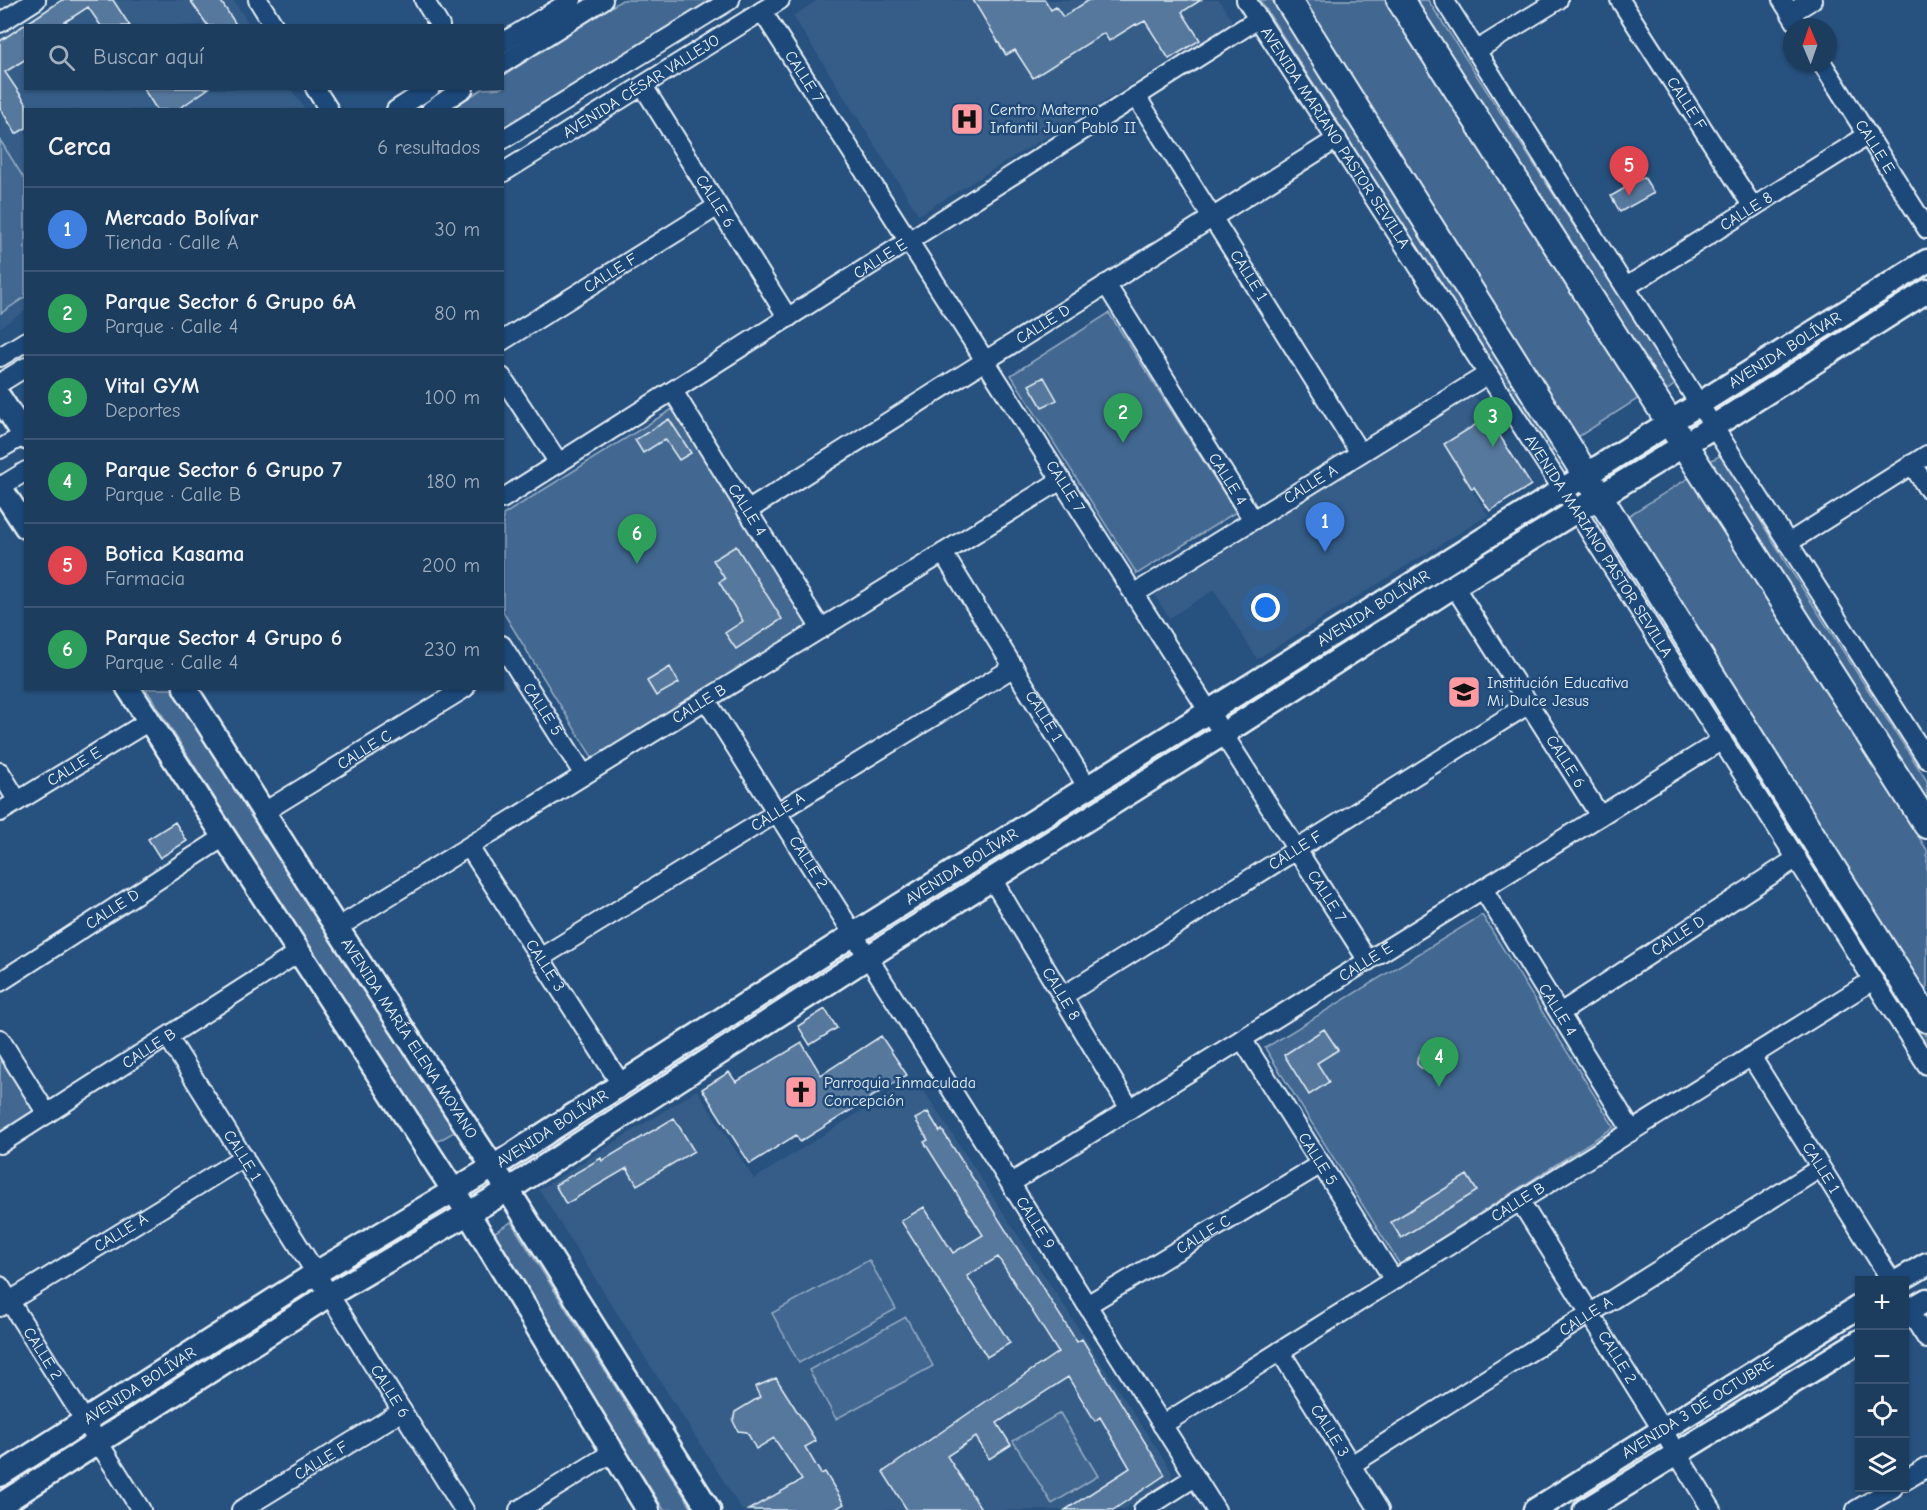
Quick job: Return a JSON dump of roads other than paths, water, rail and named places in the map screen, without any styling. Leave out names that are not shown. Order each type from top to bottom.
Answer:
[{"type":"main road","name":"AVENIDA MARIANO PASTOR SEVILLA","points":[[1288,0],[1927,1019]]},
{"type":"main road","points":[[1400,0],[1927,825]]},
{"type":"street","points":[[0,23],[36,0]]},
{"type":"street","points":[[258,0],[273,24]]},
{"type":"street","points":[[424,0],[439,24]]},
{"type":"street","points":[[504,42],[572,0]]},
{"type":"street","points":[[504,63],[603,0]]},
{"type":"street","name":"AVENIDA CÉSAR VALLEJO","points":[[504,139],[730,0]]},
{"type":"street","name":"AVENIDA CÉSAR VALLEJO","points":[[504,172],[780,0]]},
{"type":"street","name":"AVENIDA MARIANO PASTOR SEVILLA","points":[[1246,0],[1576,510],[1927,1065]]},
{"type":"street","points":[[1444,0],[1927,759]]},
{"type":"street","points":[[1477,50],[1558,0]]},
{"type":"street","name":"CALLE F","points":[[1620,0],[1752,207]]},
{"type":"street","points":[[1791,13],[1812,0]]},
{"type":"street","name":"CALLE 7","points":[[762,11],[1368,961]]},
{"type":"street","name":"CALLE E","points":[[504,498],[1258,19]]},
{"type":"street","name":"CALLE E","points":[[1828,72],[1927,229]]},
{"type":"street","name":"CALLE 6","points":[[643,86],[788,318]]},
{"type":"street","points":[[316,90],[328,108]]},
{"type":"street","points":[[399,108],[427,90]]},
{"type":"street","points":[[434,108],[461,90]]},
{"type":"street","name":"CALLE 1","points":[[1137,96],[1360,453]]},
{"type":"street","name":"CALLE 8","points":[[1626,287],[1868,135]]},
{"type":"street","name":"CALLE D","points":[[747,511],[1337,139]]},
{"type":"street","name":"CALLE F","points":[[504,340],[718,206]]},
{"type":"street","name":"AVENIDA BOLÍVAR","points":[[0,1475],[316,1273],[493,1167],[854,934],[1927,261]]},
{"type":"street","name":"CALLE 4","points":[[1106,284],[1253,520]]},
{"type":"street","name":"AVENIDA BOLÍVAR","points":[[0,1505],[329,1295],[508,1190],[868,957],[1454,586],[1684,445],[1927,291]]},
{"type":"street","points":[[0,357],[24,342]]},
{"type":"street","points":[[0,383],[24,368]]},
{"type":"street","name":"CALLE A","points":[[1134,594],[1488,374]]},
{"type":"street","points":[[504,380],[559,463]]},
{"type":"street","name":"CALLE 4","points":[[673,391],[821,629]]},
{"type":"street","points":[[0,398],[24,434]]},
{"type":"street","points":[[0,449],[24,437]]},
{"type":"street","points":[[1788,543],[1919,459],[1927,488]]},
{"type":"street","points":[[24,472],[0,487],[24,524]]},
{"type":"street","name":"CALLE B","points":[[337,928],[1061,480]]},
{"type":"street","name":"CALLE 1","points":[[943,553],[1088,788]]},
{"type":"street","name":"CALLE 6","points":[[1454,586],[1600,816]]},
{"type":"street","name":"CALLE 5","points":[[506,657],[584,775]]},
{"type":"street","name":"CALLE A","points":[[540,958],[1014,667]]},
{"type":"street","points":[[129,690],[468,1213],[648,1510]]},
{"type":"street","name":"CALLE C","points":[[264,812],[462,690]]},
{"type":"street","name":"AVENIDA MARÍA ELENA MOYANO","points":[[193,692],[264,812],[337,928],[508,1190],[710,1510]]},
{"type":"street","name":"CALLE 2","points":[[706,700],[854,934]]},
{"type":"street","name":"CALLE F","points":[[1063,996],[1529,704]]},
{"type":"street","name":"CALLE E","points":[[0,812],[149,721]]},
{"type":"street","name":"CALLE E","points":[[1011,1183],[1722,740]]},
{"type":"street","points":[[0,772],[17,800]]},
{"type":"street","name":"CALLE D","points":[[0,982],[225,837]]},
{"type":"street","name":"CALLE 3","points":[[469,847],[621,1084]]},
{"type":"street","name":"CALLE D","points":[[1560,1013],[1797,858]]},
{"type":"street","name":"CALLE 8","points":[[992,879],[1130,1109]]},
{"type":"street","name":"CALLE 4","points":[[1483,889],[1632,1131]]},
{"type":"street","name":"CALLE 9","points":[[854,934],[1216,1510]]},
{"type":"street","name":"CALLE B","points":[[0,1144],[298,953]]},
{"type":"street","name":"CALLE B","points":[[1162,1425],[1874,980]]},
{"type":"street","name":"CALLE 1","points":[[168,1037],[316,1273]]},
{"type":"street","name":"CALLE 5","points":[[1242,1039],[1394,1280]]},
{"type":"street","points":[[0,1040],[46,1114]]},
{"type":"street","name":"CALLE 1","points":[[1751,1056],[1888,1276]]},
{"type":"street","name":"CALLE A","points":[[3,1298],[244,1157]]},
{"type":"street","name":"CALLE C","points":[[1087,1305],[1321,1164]]},
{"type":"street","name":"CALLE A","points":[[1351,1465],[1820,1167]]},
{"type":"street","name":"CALLE 2","points":[[1520,1201],[1677,1454]]},
{"type":"street","points":[[1908,1276],[1927,1264]]},
{"type":"street","name":"CALLE 6","points":[[316,1273],[464,1510]]},
{"type":"street","name":"CALLE 2","points":[[3,1298],[85,1420]]},
{"type":"street","points":[[1911,1306],[1927,1339]]},
{"type":"street","name":"AVENIDA 3 DE OCTUBRE","points":[[1535,1510],[1855,1309]]},
{"type":"street","name":"AVENIDA 3 DE OCTUBRE","points":[[1585,1510],[1855,1344]]},
{"type":"street","name":"CALLE 3","points":[[1280,1351],[1379,1510]]},
{"type":"street","name":"CALLE F","points":[[240,1510],[402,1411]]},
{"type":"street","points":[[85,1420],[141,1510]]},
{"type":"street","points":[[519,1510],[613,1452]]},
{"type":"street","points":[[1677,1454],[1712,1510]]},
{"type":"street","points":[[1909,1478],[1927,1467]]},
{"type":"street","points":[[1143,1510],[1195,1477]]},
{"type":"street","points":[[1857,1510],[1886,1492]]},
{"type":"place","name":"Centro Materno Infantil Juan Pablo II","points":[[967,119]]},
{"type":"place","name":"Botica Kasama","points":[[1629,196]]},
{"type":"place","name":"Parque Sector 6 Grupo 6A","points":[[1123,443]]},
{"type":"place","name":"Vital GYM","points":[[1493,447]]},
{"type":"place","name":"Mercado Bolívar","points":[[1325,552]]},
{"type":"place","name":"Parque Sector 4 Grupo 6","points":[[637,564]]},
{"type":"place","name":"Institución Educativa Mi Dulce Jesus","points":[[1464,692]]},
{"type":"place","name":"Parque Sector 6 Grupo 7","points":[[1439,1087]]},
{"type":"place","name":"Parroquia Inmaculada Concepción","points":[[801,1092]]}]
